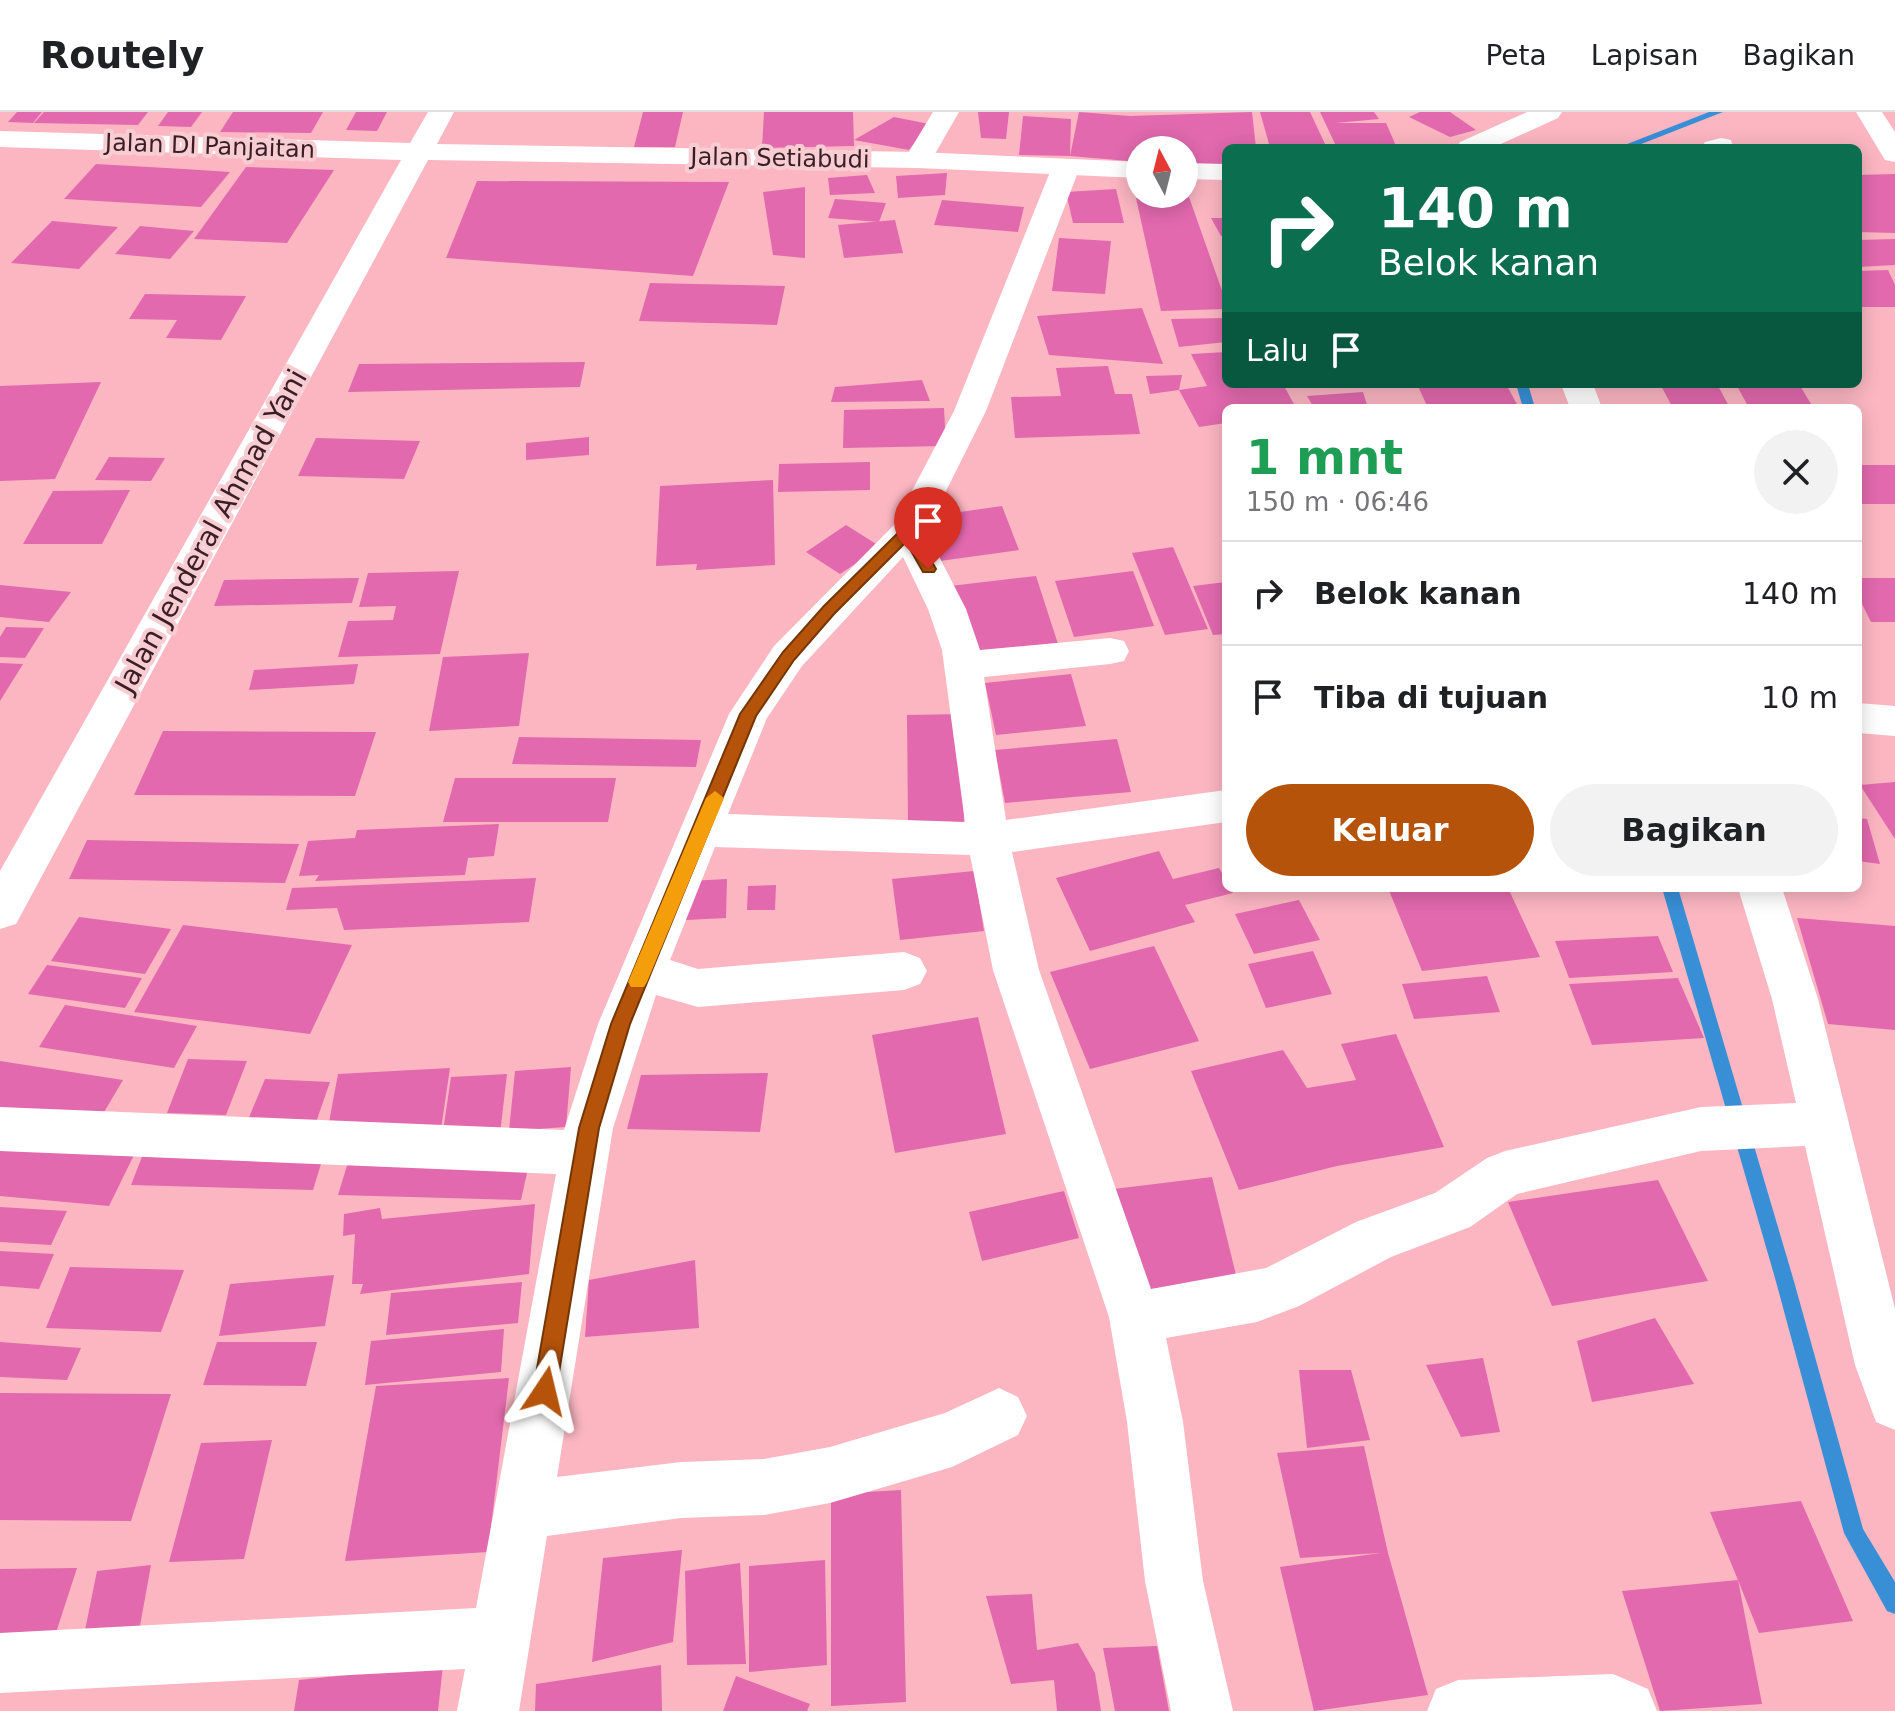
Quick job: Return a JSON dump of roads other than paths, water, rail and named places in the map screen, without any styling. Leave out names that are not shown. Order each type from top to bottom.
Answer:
[{"type":"street","name":"Jalan Jenderal Ahmad Yani","points":[[0,911],[441,112]]},
{"type":"street","points":[[918,160],[946,112]]},
{"type":"street","points":[[1479,144],[1549,112]]},
{"type":"street","points":[[1869,112],[1895,154]]},
{"type":"street","name":"Jalan DI Panjaitan","points":[[0,139],[421,152]]},
{"type":"street","name":"Jalan Setiabudi","points":[[421,152],[918,160],[1126,169]]},
{"type":"street","points":[[488,1711],[589,1128],[621,1024],[749,714],[780,668],[829,610],[908,531],[970,411],[1066,167]]},
{"type":"street","points":[[1198,171],[1222,172]]},
{"type":"street","points":[[908,531],[947,609],[961,650],[988,839],[1016,970],[1102,1230],[1135,1317],[1155,1422],[1174,1581],[1202,1711]]},
{"type":"street","points":[[963,665],[1110,651]]},
{"type":"street","points":[[1862,718],[1895,721]]},
{"type":"street","points":[[702,830],[988,839],[1222,807]]},
{"type":"street","points":[[1761,892],[1795,999],[1810,1124],[1895,1403]]},
{"type":"street","points":[[643,968],[679,985],[698,988],[904,971]]},
{"type":"street","points":[[1135,1317],[1257,1297],[1299,1279],[1374,1239],[1452,1210],[1505,1174],[1701,1129],[1810,1124]]},
{"type":"street","points":[[0,1129],[585,1153]]},
{"type":"street","points":[[525,1510],[681,1490],[764,1487],[830,1475],[952,1439],[999,1416]]},
{"type":"street","points":[[0,1663],[501,1637]]},
{"type":"street","points":[[1458,1711],[1613,1705],[1626,1711]]},
{"type":"waterway","points":[[1633,144],[1718,112]]},
{"type":"waterway","points":[[1523,388],[1528,404]]},
{"type":"waterway","points":[[1671,892],[1784,1278],[1854,1533],[1895,1603]]}]
